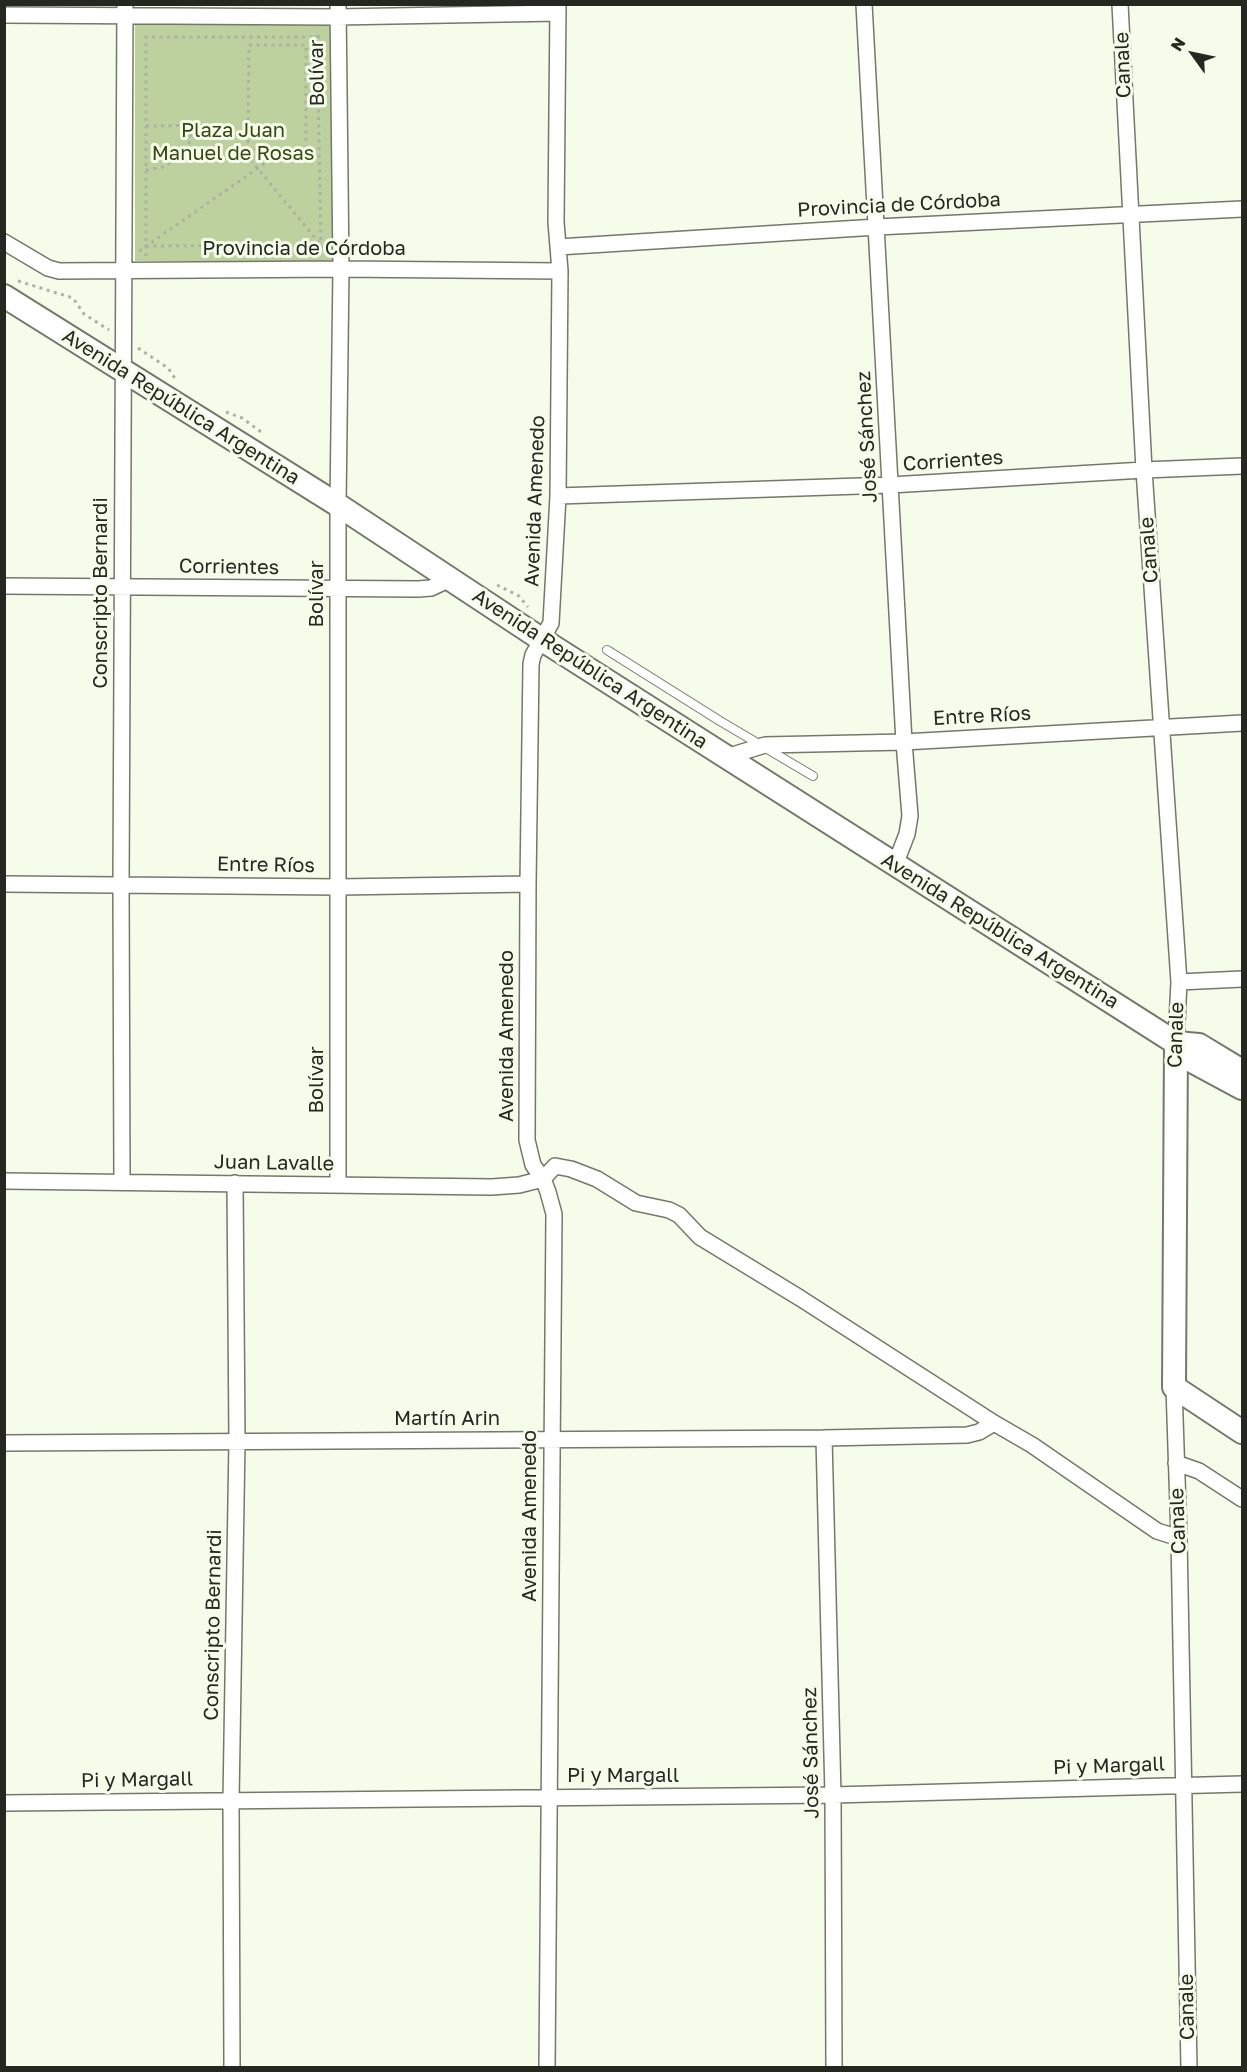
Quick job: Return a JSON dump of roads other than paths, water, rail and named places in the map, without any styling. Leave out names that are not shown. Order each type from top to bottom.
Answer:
[{"type":"main road","name":"Avenida República Argentina","points":[[4,296],[338,506],[541,639],[1176,1043],[1190,1060],[1242,1088]]},
{"type":"main road","name":"Avenida República Argentina","points":[[1176,1043],[1198,1045],[1242,1071]]},
{"type":"main road","name":"Canale","points":[[1174,1387],[1176,1043]]},
{"type":"main road","points":[[1174,1387],[1242,1432]]},
{"type":"street","name":"José Sánchez","points":[[864,4],[904,742],[910,816],[907,834],[895,865]]},
{"type":"street","name":"Canale","points":[[1120,4],[1129,214],[1144,470],[1179,982],[1176,1043]]},
{"type":"street","points":[[4,15],[125,10],[317,17],[338,11],[558,9]]},
{"type":"street","name":"Avenida Amenedo","points":[[547,2067],[554,1215],[552,1201],[543,1179],[533,1165],[527,1140],[528,884],[531,664],[533,655],[551,623],[558,496],[560,271],[556,222],[558,9]]},
{"type":"street","name":"Conscripto Bernardi","points":[[122,1182],[122,372],[125,10]]},
{"type":"street","name":"Bolívar","points":[[338,11],[341,269],[338,506],[338,1184]]},
{"type":"street","name":"Provincia de Córdoba","points":[[558,247],[876,227],[1242,209]]},
{"type":"street","name":"Provincia de Córdoba","points":[[4,242],[48,268],[59,270],[123,266],[146,270],[560,271]]},
{"type":"street","name":"Corrientes","points":[[558,496],[890,485],[1242,466]]},
{"type":"street","name":"Corrientes","points":[[4,586],[418,589],[431,588],[450,579]]},
{"type":"street","name":"Entre Ríos","points":[[726,757],[762,746],[904,742],[1242,723]]},
{"type":"street","name":"Entre Ríos","points":[[4,884],[339,887],[528,884]]},
{"type":"street","points":[[1179,982],[1242,980]]},
{"type":"street","name":"Juan Lavalle","points":[[4,1181],[492,1187],[519,1185],[543,1179],[555,1166],[562,1166],[597,1179],[636,1203],[669,1210],[679,1215],[700,1237],[800,1298],[994,1423]]},
{"type":"street","name":"Conscripto Bernardi","points":[[232,2067],[231,1800],[237,1441],[235,1183]]},
{"type":"street","name":"Canale","points":[[1174,1387],[1189,2067]]},
{"type":"street","points":[[994,1423],[1032,1445],[1157,1531],[1179,1538]]},
{"type":"street","name":"Martín Arin","points":[[4,1443],[824,1438],[967,1435],[979,1432],[994,1423]]},
{"type":"street","name":"José Sánchez","points":[[824,1438],[833,1796],[834,2067]]},
{"type":"street","points":[[1176,1463],[1199,1471],[1242,1499]]},
{"type":"street","name":"Pi y Margall","points":[[4,1803],[833,1796],[1242,1784]]},
{"type":"lane","points":[[607,650],[813,776]]},
{"type":"park label","name":"Plaza Juan Manuel de Rosas","points":[[233,142]]}]
